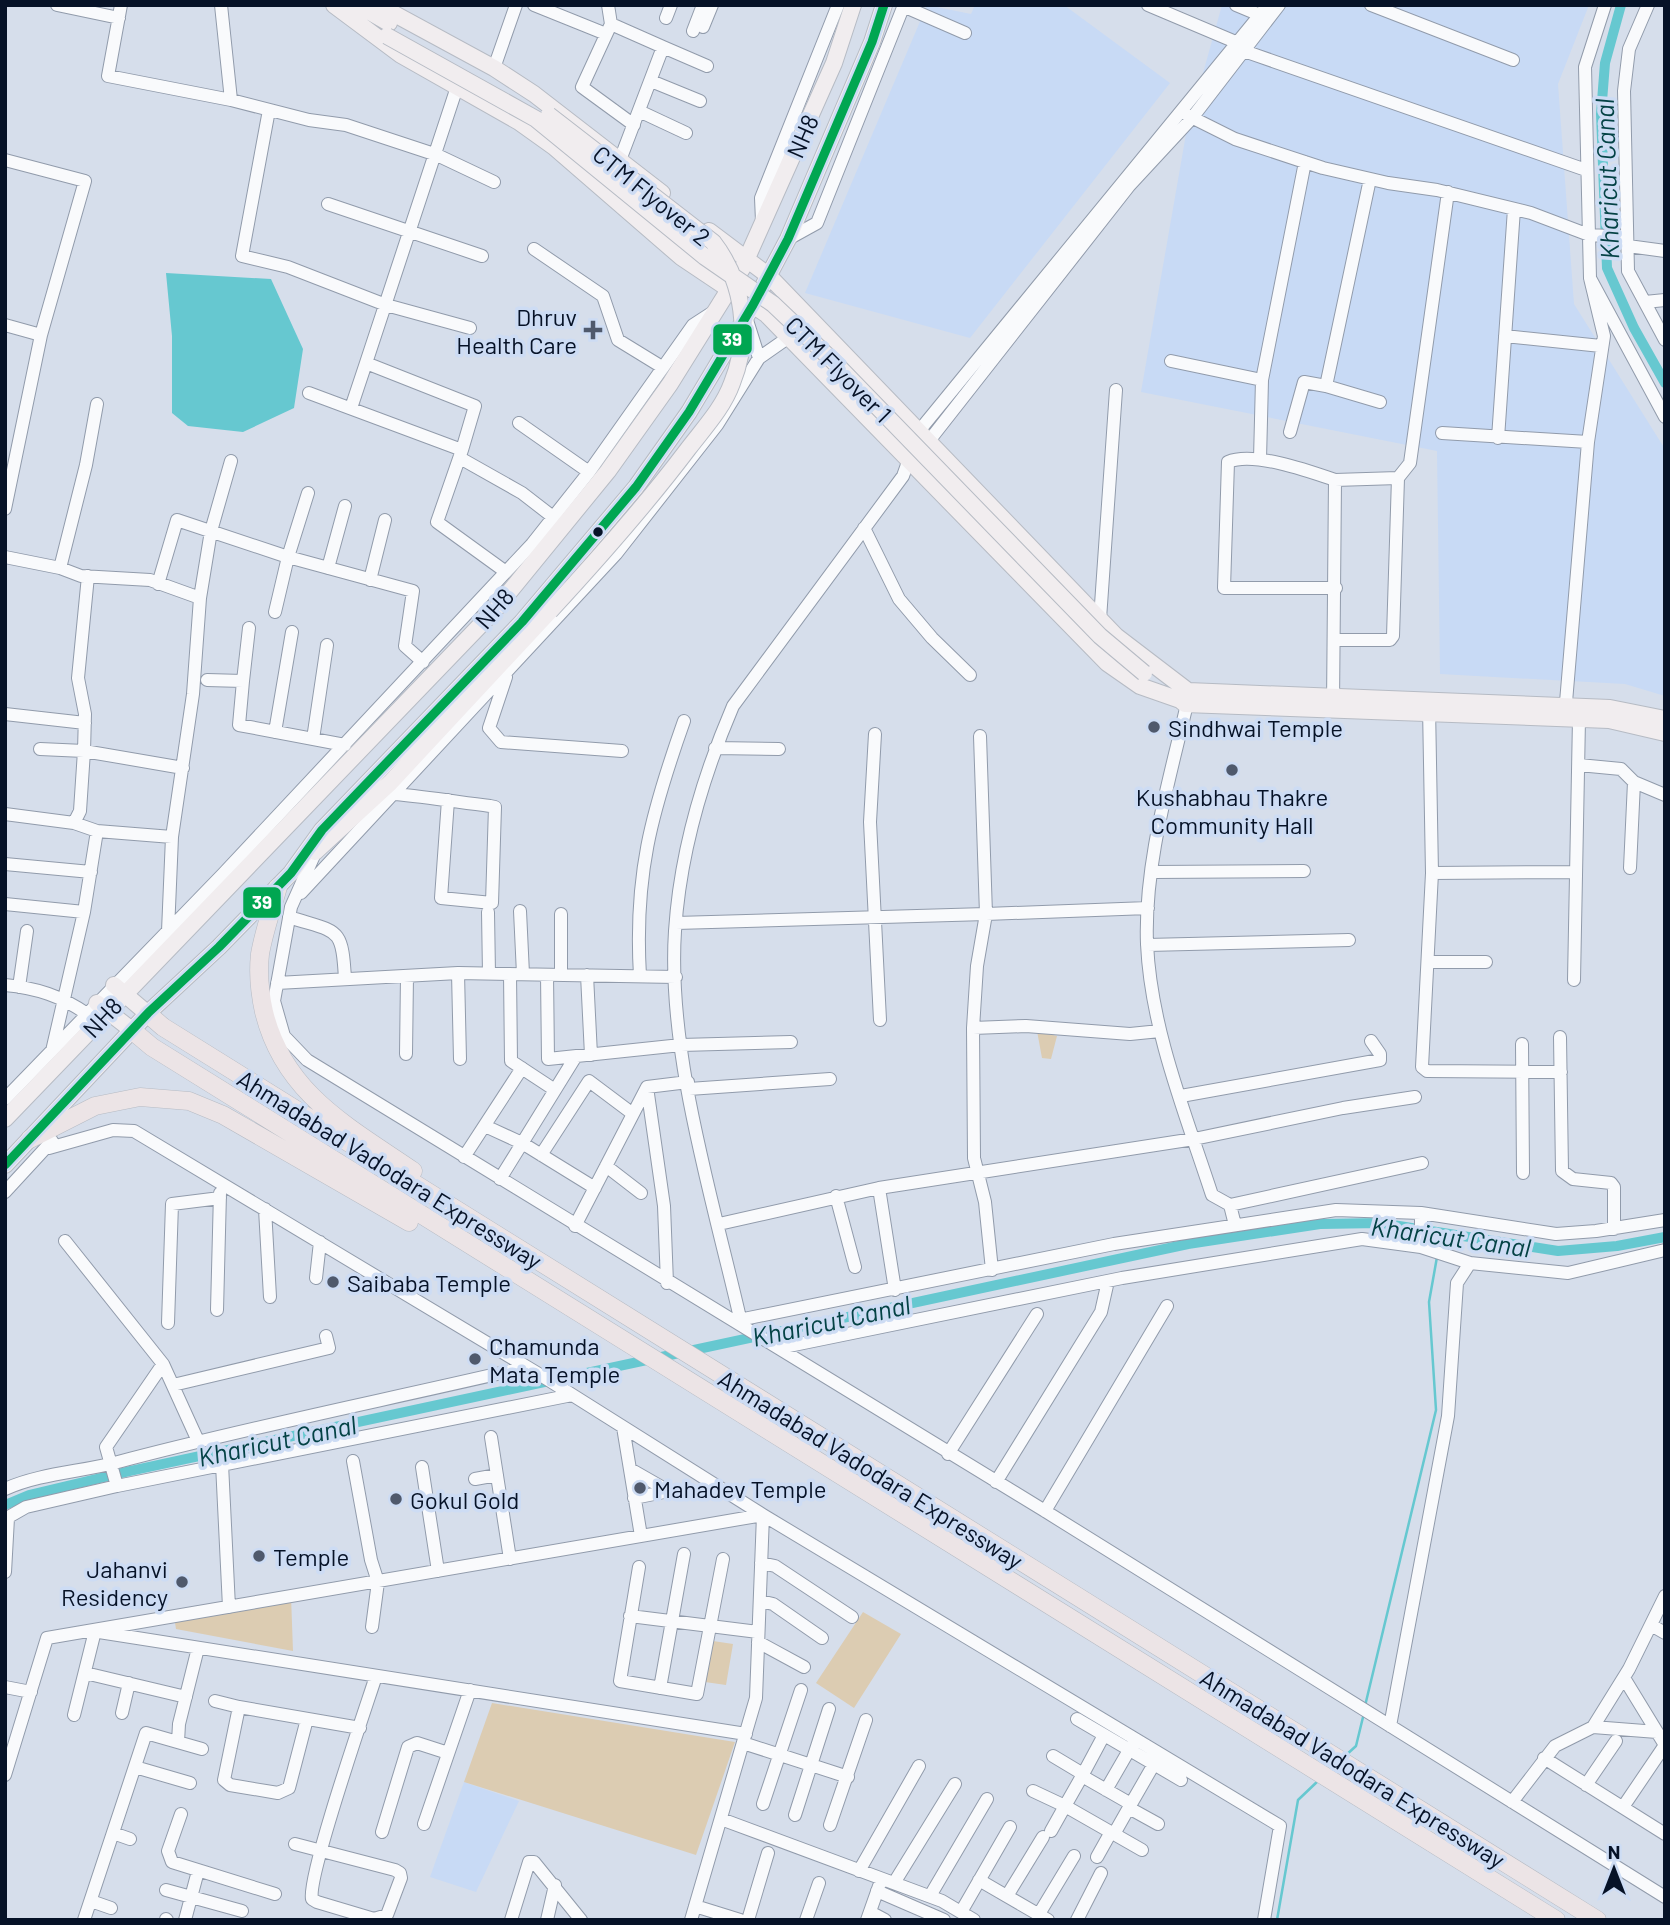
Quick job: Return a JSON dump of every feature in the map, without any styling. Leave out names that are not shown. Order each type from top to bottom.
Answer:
[{"type":"highway","points":[[278,887],[260,955],[261,997],[270,1037],[292,1076],[321,1108],[454,1199],[490,1233]]},
{"type":"highway","name":"Ahmadabad Vadodara Expressway","points":[[148,1014],[163,1027],[490,1233],[1597,1920]]},
{"type":"highway","name":"Ahmadabad Vadodara Expressway","points":[[133,1031],[152,1047],[521,1279],[1556,1920]]},
{"type":"highway","points":[[30,1139],[95,1106],[140,1097],[189,1101],[223,1115],[486,1266],[521,1279]]},
{"type":"main road","points":[[334,5],[357,12],[401,55],[519,122],[554,147],[681,257],[730,291],[750,311],[789,337],[910,468],[1107,663],[1140,685],[1185,699],[1429,706],[1570,714],[1665,733]]},
{"type":"main road","points":[[379,5],[494,68],[567,118],[768,276],[1116,636],[1185,699]]},
{"type":"main road","name":"NH8","points":[[5,1165],[148,1014],[278,887],[322,830],[522,622],[636,487],[689,412],[750,311],[788,239],[872,42],[884,5]]},
{"type":"main road","name":"NH8","points":[[5,1119],[97,1009],[490,615],[608,471],[719,308],[746,261],[834,63],[839,6]]},
{"type":"main road","name":"CTM Flyover 1","points":[[357,12],[387,36],[536,119],[705,257],[773,303],[833,360],[1100,636],[1144,673],[1185,699]]},
{"type":"main road","name":"CTM Flyover 2","points":[[291,873],[371,800],[550,611],[649,499],[719,408],[732,384],[743,335],[737,288],[728,262],[713,243],[549,115],[357,12]]},
{"type":"main road","points":[[1570,714],[1610,708],[1665,719]]},
{"type":"main road","points":[[119,989],[148,1014]]},
{"type":"main road","points":[[97,1009],[133,1031]]},
{"type":"street","points":[[57,5],[120,12],[108,76],[346,125],[437,155],[494,182]]},
{"type":"street","points":[[221,5],[231,100]]},
{"type":"street","points":[[494,68],[516,5]]},
{"type":"street","points":[[534,5],[663,47],[707,66]]},
{"type":"street","points":[[608,5],[608,29],[582,86],[634,125]]},
{"type":"street","points":[[703,5],[698,29],[712,5]]},
{"type":"street","points":[[1148,5],[1241,47],[1586,170]]},
{"type":"street","points":[[1236,5],[1264,10],[1241,47]]},
{"type":"street","points":[[736,1320],[719,1224],[688,1086],[681,1045],[676,976],[676,923],[694,821],[715,748],[733,706],[910,468],[923,436],[1241,47],[1279,5]]},
{"type":"street","points":[[1371,5],[1513,60]]},
{"type":"street","points":[[1574,980],[1579,765],[1570,714],[1588,442],[1604,336],[1590,278],[1585,67],[1591,39],[1605,5]]},
{"type":"street","points":[[1648,5],[1629,49],[1624,91],[1628,271],[1665,340]]},
{"type":"street","points":[[788,239],[817,223],[904,6],[965,33]]},
{"type":"street","points":[[620,160],[663,47]]},
{"type":"street","points":[[650,81],[700,101]]},
{"type":"street","points":[[351,408],[437,155],[457,86]]},
{"type":"street","points":[[269,110],[242,256],[288,267],[386,305],[470,328]]},
{"type":"street","points":[[639,111],[686,133]]},
{"type":"street","points":[[1187,114],[1235,139],[1305,162],[1370,179],[1448,192],[1514,209],[1590,235],[1627,240],[1665,251]]},
{"type":"street","points":[[5,160],[85,181],[41,335],[5,509]]},
{"type":"street","points":[[1260,459],[1262,380],[1305,162]]},
{"type":"street","points":[[1326,386],[1370,179]]},
{"type":"street","points":[[1335,640],[1390,640],[1393,636],[1398,478],[1409,463],[1448,192]]},
{"type":"street","points":[[328,204],[482,256]]},
{"type":"street","points":[[1498,438],[1514,209]]},
{"type":"street","points":[[534,249],[603,296],[618,340],[662,367]]},
{"type":"street","points":[[1590,278],[1665,417]]},
{"type":"street","points":[[1645,302],[1665,300]]},
{"type":"street","points":[[119,989],[169,931],[506,572],[589,472],[693,324],[719,308]]},
{"type":"street","points":[[750,311],[759,358]]},
{"type":"street","points":[[5,325],[41,335]]},
{"type":"street","points":[[1505,335],[1601,346]]},
{"type":"street","points":[[295,899],[509,670],[657,505],[717,425],[759,358],[789,337]]},
{"type":"street","points":[[1171,361],[1262,380]]},
{"type":"street","points":[[366,363],[475,406],[437,522],[506,572]]},
{"type":"street","points":[[1290,432],[1304,383],[1326,386],[1380,402]]},
{"type":"street","points":[[1100,619],[1116,390]]},
{"type":"street","points":[[309,393],[461,454],[522,493],[553,517]]},
{"type":"street","points":[[60,568],[86,465],[97,404]]},
{"type":"street","points":[[519,423],[589,472]]},
{"type":"street","points":[[1442,433],[1588,442]]},
{"type":"street","points":[[5,443],[19,445]]},
{"type":"street","points":[[1336,587],[1224,587],[1228,462],[1236,458],[1260,459],[1335,480],[1398,478]]},
{"type":"street","points":[[169,931],[172,837],[193,694],[200,598],[211,531],[231,461]]},
{"type":"street","points":[[1333,703],[1335,480]]},
{"type":"street","points":[[275,612],[288,557],[308,493]]},
{"type":"street","points":[[328,568],[345,506]]},
{"type":"street","points":[[158,583],[177,520],[288,557],[413,592],[405,646],[423,663]]},
{"type":"street","points":[[370,580],[385,520]]},
{"type":"street","points":[[864,528],[899,599],[932,638],[970,675]]},
{"type":"street","points":[[5,557],[88,576],[158,583],[200,598]]},
{"type":"street","points":[[74,823],[80,811],[84,751],[85,723],[78,678],[88,576]]},
{"type":"street","points":[[477,603],[490,615]]},
{"type":"street","points":[[249,628],[239,725],[345,745]]},
{"type":"street","points":[[275,732],[292,632]]},
{"type":"street","points":[[313,739],[327,645]]},
{"type":"street","points":[[509,670],[489,728],[501,742],[622,751]]},
{"type":"street","points":[[207,680],[243,681]]},
{"type":"street","points":[[1185,699],[1153,872],[1147,945],[1160,1031],[1212,1195],[1230,1205],[1422,1163]]},
{"type":"street","points":[[1429,706],[1432,873],[1423,1070],[1561,1072]]},
{"type":"street","points":[[5,714],[85,723]]},
{"type":"street","points":[[640,976],[637,926],[643,860],[659,792],[684,721]]},
{"type":"street","points":[[875,734],[870,822],[880,1020]]},
{"type":"street","points":[[980,736],[986,914],[977,966],[972,1028],[974,1158],[985,1202],[992,1270]]},
{"type":"street","points":[[715,748],[779,750]]},
{"type":"street","points":[[40,749],[84,751],[183,768]]},
{"type":"street","points":[[1579,765],[1621,769],[1634,782],[1665,795]]},
{"type":"street","points":[[1630,868],[1634,782]]},
{"type":"street","points":[[395,794],[448,800],[495,807],[492,903],[441,898],[448,800]]},
{"type":"street","points":[[5,814],[74,823],[97,831],[172,837]]},
{"type":"street","points":[[52,1051],[84,912],[97,831]]},
{"type":"street","points":[[316,851],[289,917],[274,1001],[284,1036],[307,1060],[667,1283],[736,1320],[1665,1897]]},
{"type":"street","points":[[5,864],[91,872]]},
{"type":"street","points":[[1153,872],[1304,871]]},
{"type":"street","points":[[1432,873],[1576,872]]},
{"type":"street","points":[[5,904],[84,912]]},
{"type":"street","points":[[676,923],[1148,908]]},
{"type":"street","points":[[520,911],[511,1061],[555,1090]]},
{"type":"street","points":[[488,912],[489,974]]},
{"type":"street","points":[[561,914],[561,975]]},
{"type":"street","points":[[289,917],[333,931],[343,944],[345,979]]},
{"type":"street","points":[[5,1099],[97,1009],[63,997],[12,986],[27,931]]},
{"type":"street","points":[[1147,945],[1349,940]]},
{"type":"street","points":[[1429,962],[1486,962]]},
{"type":"street","points":[[277,983],[458,973],[676,976]]},
{"type":"street","points":[[458,973],[460,1059]]},
{"type":"street","points":[[547,975],[548,1059],[681,1045],[791,1042]]},
{"type":"street","points":[[587,975],[591,1055]]},
{"type":"street","points":[[406,1054],[407,976]]},
{"type":"street","points":[[972,1028],[1026,1026],[1130,1034],[1160,1031]]},
{"type":"street","points":[[1560,1037],[1562,1171],[1573,1179],[1611,1182],[1614,1187],[1614,1228]]},
{"type":"street","points":[[1181,1096],[1380,1060],[1380,1054],[1371,1041]]},
{"type":"street","points":[[1522,1044],[1523,1173]]},
{"type":"street","points":[[500,1180],[576,1056]]},
{"type":"street","points":[[464,1157],[522,1068]]},
{"type":"street","points":[[647,1087],[830,1079]]},
{"type":"street","points":[[541,1155],[589,1081],[633,1114]]},
{"type":"street","points":[[575,1226],[647,1087]]},
{"type":"street","points":[[647,1087],[664,1206],[667,1283]]},
{"type":"street","points":[[719,1224],[879,1188],[1194,1139],[1343,1108],[1415,1097]]},
{"type":"street","points":[[5,1192],[49,1148],[64,1122]]},
{"type":"street","points":[[485,1126],[522,1143],[595,1188]]},
{"type":"street","points":[[49,1148],[113,1130],[134,1131],[550,1380],[763,1516],[1132,1744],[1280,1826],[1264,1920]]},
{"type":"street","points":[[606,1166],[641,1193]]},
{"type":"street","points":[[217,1310],[220,1182]]},
{"type":"street","points":[[879,1188],[895,1290]]},
{"type":"street","points":[[836,1196],[855,1267]]},
{"type":"street","points":[[168,1323],[172,1204],[220,1198]]},
{"type":"street","points":[[1230,1205],[1235,1225]]},
{"type":"street","points":[[265,1209],[270,1297]]},
{"type":"street","points":[[736,1320],[1114,1244],[1336,1210],[1421,1213],[1556,1234],[1665,1220]]},
{"type":"street","points":[[1421,1213],[1422,1247]]},
{"type":"street","points":[[779,1348],[1108,1281],[1362,1239],[1422,1247],[1470,1263],[1568,1273],[1665,1250]]},
{"type":"street","points":[[65,1241],[163,1364],[198,1441]]},
{"type":"street","points":[[316,1278],[320,1242]]},
{"type":"street","points":[[1390,1726],[1448,1416],[1457,1283],[1470,1263]]},
{"type":"street","points":[[996,1482],[1101,1312],[1108,1281]]},
{"type":"street","points":[[1045,1511],[1167,1306]]},
{"type":"street","points":[[948,1454],[1037,1314]]},
{"type":"street","points":[[173,1385],[329,1348],[326,1336]]},
{"type":"street","points":[[117,1486],[106,1447],[163,1364]]},
{"type":"street","points":[[5,1489],[23,1481],[111,1464],[198,1441],[527,1367]]},
{"type":"street","points":[[5,1572],[6,1518],[26,1507],[222,1464],[572,1395]]},
{"type":"street","points":[[623,1427],[641,1536]]},
{"type":"street","points":[[491,1437],[510,1559]]},
{"type":"street","points":[[353,1461],[371,1560],[378,1582],[372,1627]]},
{"type":"street","points":[[222,1464],[229,1607]]},
{"type":"street","points":[[422,1467],[438,1571]]},
{"type":"street","points":[[630,1469],[665,1489],[634,1498]]},
{"type":"street","points":[[475,1479],[497,1475]]},
{"type":"street","points":[[5,1774],[47,1638],[763,1516]]},
{"type":"street","points":[[691,1920],[756,1698],[763,1516]]},
{"type":"street","points":[[660,1688],[684,1554]]},
{"type":"street","points":[[639,1567],[620,1681],[660,1688],[672,1696],[697,1694],[723,1559]]},
{"type":"street","points":[[761,1563],[775,1566],[852,1617]]},
{"type":"street","points":[[1593,1727],[1624,1678],[1665,1596]]},
{"type":"street","points":[[760,1601],[773,1604],[822,1638]]},
{"type":"street","points":[[630,1616],[710,1626],[758,1637],[804,1667]]},
{"type":"street","points":[[1651,1625],[1665,1633]]},
{"type":"street","points":[[92,1631],[470,1690],[744,1738],[780,1754],[848,1777]]},
{"type":"street","points":[[74,1715],[92,1631]]},
{"type":"street","points":[[178,1742],[179,1724],[198,1648]]},
{"type":"street","points":[[85,1673],[186,1697]]},
{"type":"street","points":[[295,1844],[322,1852],[400,1873],[401,1878],[387,1915],[374,1919],[312,1899],[310,1891],[322,1852],[360,1728],[376,1675]]},
{"type":"street","points":[[1623,1807],[1665,1745],[1624,1678]]},
{"type":"street","points":[[121,1713],[129,1684]]},
{"type":"street","points":[[5,1687],[31,1692]]},
{"type":"street","points":[[424,1824],[470,1690]]},
{"type":"street","points":[[763,1804],[801,1690]]},
{"type":"street","points":[[215,1702],[360,1728]]},
{"type":"street","points":[[239,1706],[224,1771],[224,1780],[230,1785],[285,1792],[289,1788],[307,1719]]},
{"type":"street","points":[[794,1815],[829,1709]]},
{"type":"street","points":[[1077,1719],[1104,1735],[1132,1744],[1154,1765],[1181,1780]]},
{"type":"street","points":[[830,1825],[866,1720]]},
{"type":"street","points":[[1512,1802],[1555,1746],[1593,1727],[1657,1732]]},
{"type":"street","points":[[84,1920],[146,1733],[202,1749]]},
{"type":"street","points":[[1007,1896],[1065,1806],[1104,1735]]},
{"type":"street","points":[[1586,1785],[1616,1741]]},
{"type":"street","points":[[382,1832],[412,1743],[449,1753]]},
{"type":"street","points":[[1106,1790],[1132,1744]]},
{"type":"street","points":[[1053,1756],[1158,1824]]},
{"type":"street","points":[[1544,1758],[1623,1807],[1663,1828]]},
{"type":"street","points":[[1097,1857],[1154,1765]]},
{"type":"street","points":[[859,1871],[919,1766]]},
{"type":"street","points":[[135,1767],[190,1783]]},
{"type":"street","points":[[885,1920],[869,1916],[884,1884],[955,1784]]},
{"type":"street","points":[[1033,1791],[1142,1850]]},
{"type":"street","points":[[930,1896],[987,1799]]},
{"type":"street","points":[[181,1814],[168,1857],[198,1871],[275,1894]]},
{"type":"street","points":[[720,1819],[859,1871],[884,1884],[925,1915],[944,1920]]},
{"type":"street","points":[[961,1912],[1010,1827]]},
{"type":"street","points":[[113,1833],[131,1839]]},
{"type":"street","points":[[748,1920],[768,1853]]},
{"type":"street","points":[[979,1880],[1043,1917],[1074,1856]]},
{"type":"street","points":[[510,1920],[528,1862],[534,1862],[581,1920]]},
{"type":"street","points":[[185,1920],[198,1871]]},
{"type":"street","points":[[1077,1920],[1101,1873]]},
{"type":"street","points":[[806,1920],[819,1883]]},
{"type":"street","points":[[884,1884],[930,1896],[974,1920]]},
{"type":"street","points":[[547,1920],[555,1885]]},
{"type":"street","points":[[166,1890],[242,1911]]},
{"type":"street","points":[[91,1900],[111,1908]]},
{"type":"street","points":[[695,1906],[740,1920]]},
{"type":"shaded area","points":[[927,5],[971,14],[975,5],[1064,5],[1170,83],[970,338],[805,293]]},
{"type":"shaded area","points":[[1222,5],[1589,5],[1558,84],[1574,304],[1665,449],[1665,696],[1625,684],[1440,674],[1437,451],[1141,392],[1186,134]]},
{"type":"shaded area","points":[[1037,1031],[1057,1036],[1051,1059],[1042,1058]]},
{"type":"shaded area","points":[[291,1596],[293,1651],[176,1629],[174,1616]]},
{"type":"shaded area","points":[[863,1612],[901,1634],[854,1708],[816,1683]]},
{"type":"shaded area","points":[[713,1641],[733,1644],[726,1685],[705,1682]]},
{"type":"shaded area","points":[[492,1703],[735,1742],[696,1855],[464,1782]]},
{"type":"shaded area","points":[[464,1782],[519,1801],[476,1892],[430,1877]]},
{"type":"water","points":[[166,273],[271,279],[303,349],[294,408],[243,432],[188,426],[172,413],[172,336]]},
{"type":"waterway","name":"Kharicut Canal","points":[[1621,5],[1605,63],[1601,114],[1607,268],[1634,328],[1665,383]]},
{"type":"waterway","name":"Kharicut Canal","points":[[5,1505],[29,1495],[130,1471],[1188,1244],[1320,1224],[1380,1223],[1558,1251],[1617,1246],[1665,1237]]},
{"type":"waterway","points":[[1439,1247],[1442,1233]]},
{"type":"waterway","points":[[1365,1706],[1436,1410],[1429,1302],[1437,1257]]},
{"type":"waterway","points":[[1345,1756],[1356,1746],[1364,1713]]},
{"type":"waterway","points":[[1277,1920],[1298,1800],[1319,1780]]},
{"type":"transit line","name":"39","points":[[5,1165],[149,1012],[219,947],[291,873],[322,830],[522,622],[636,487],[689,412],[753,305],[788,239],[872,42],[884,5]]},
{"type":"place","name":"Dhruv Health Care","points":[[593,330]]},
{"type":"place","name":"Sindhwai Temple","points":[[1154,727]]},
{"type":"place","name":"Kushabhau Thakre Community Hall","points":[[1232,770]]},
{"type":"place","name":"Saibaba Temple","points":[[333,1282]]},
{"type":"place","name":"Chamunda Mata Temple","points":[[475,1359]]},
{"type":"place","name":"Mahadev Temple","points":[[640,1488]]},
{"type":"place","name":"Gokul Gold","points":[[396,1499]]},
{"type":"place","name":"Temple","points":[[259,1556]]},
{"type":"place","name":"Jahanvi Residency","points":[[182,1582]]}]
